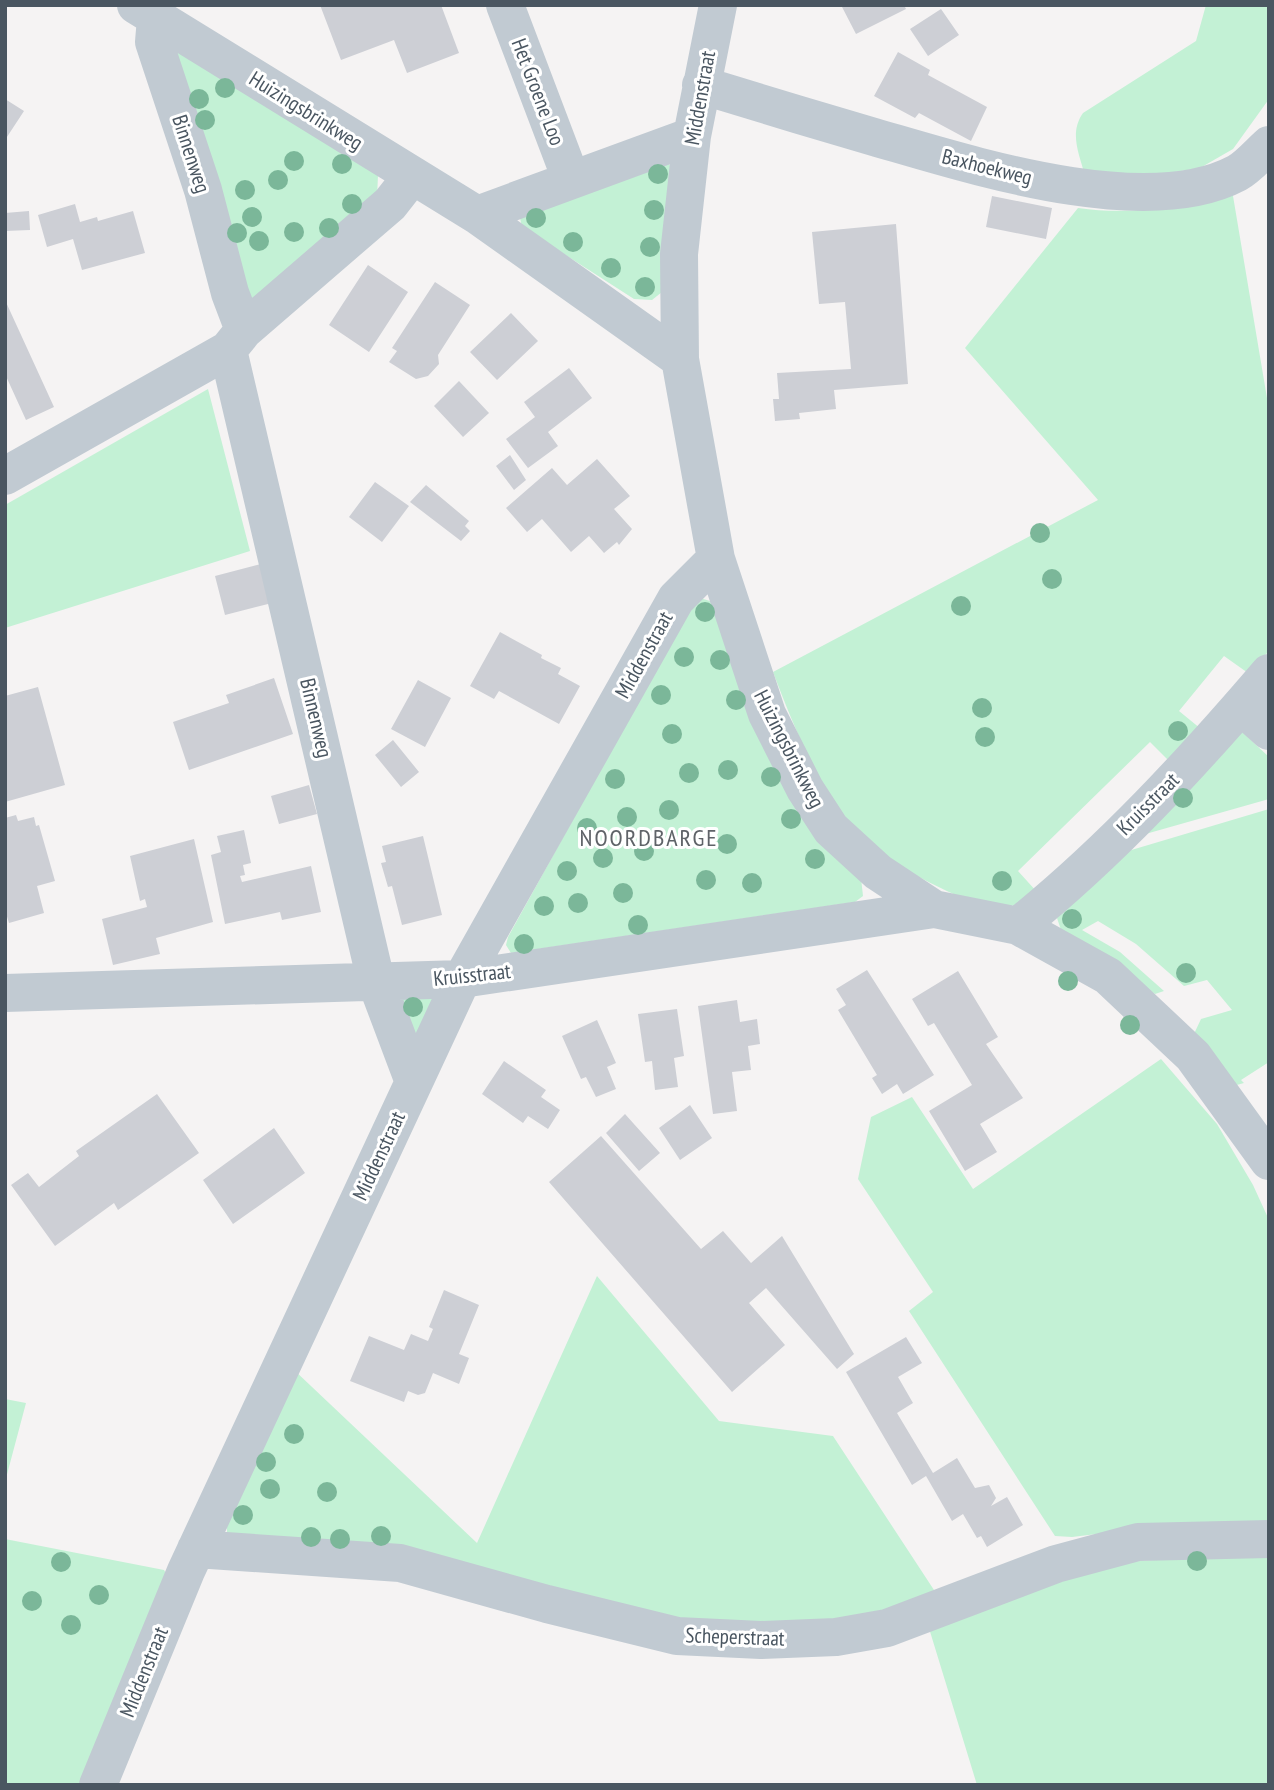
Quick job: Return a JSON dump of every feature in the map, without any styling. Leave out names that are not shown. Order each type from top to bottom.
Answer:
[{"type":"street","name":"Het Groene Loo","points":[[505,5],[570,179]]},
{"type":"street","name":"Middenstraat","points":[[680,359],[678,254],[692,136],[718,5]]},
{"type":"street","name":"Huizingsbrinkweg","points":[[146,11],[477,215],[680,359],[716,559],[767,715],[831,829],[878,872],[934,909],[1018,926],[1108,976],[1193,1056],[1269,1161]]},
{"type":"street","name":"Binnenweg","points":[[146,11],[204,190],[230,293],[236,340],[376,981],[414,1082]]},
{"type":"street","name":"Baxhoekweg","points":[[701,86],[977,166],[1071,188],[1138,192],[1200,186],[1238,173],[1269,145]]},
{"type":"street","points":[[477,215],[692,136]]},
{"type":"street","points":[[5,476],[236,340],[390,204],[412,176]]},
{"type":"street","name":"Middenstraat","points":[[99,1785],[196,1549],[462,979],[676,599],[716,559]]},
{"type":"street","name":"Kruisstraat","points":[[1018,926],[1058,894],[1207,746],[1269,673]]},
{"type":"street","points":[[1241,706],[1269,731]]},
{"type":"street","name":"Kruisstraat","points":[[5,993],[462,979],[934,909]]},
{"type":"street","name":"Scheperstraat","points":[[196,1549],[400,1563],[547,1605],[677,1636],[761,1640],[836,1637],[887,1628],[1056,1564],[1138,1542],[1269,1539]]},
{"type":"green space","points":[[1206,5],[1269,5],[1269,99],[1233,149],[1200,168],[1156,175],[1085,176],[1076,136],[1083,113],[1196,41]]},
{"type":"green space","points":[[163,39],[378,175],[377,198],[271,299],[245,299]]},
{"type":"green space","points":[[669,164],[671,167],[662,292],[652,300],[634,299],[522,227],[520,218]]},
{"type":"green space","points":[[1232,190],[1269,410],[1269,651],[1248,673],[1224,656],[1179,711],[1201,729],[1171,763],[1150,742],[1018,871],[1037,892],[1008,907],[982,905],[941,888],[896,863],[876,850],[849,826],[815,771],[773,672],[1098,500],[965,348],[1078,208],[1119,211],[1156,208]]},
{"type":"green space","points":[[208,389],[250,551],[5,628],[5,505]]},
{"type":"green space","points":[[700,598],[710,601],[861,878],[863,896],[855,902],[511,953],[506,945],[508,937],[688,611]]},
{"type":"green space","points":[[1239,729],[1269,757],[1269,799],[1135,837]]},
{"type":"green space","points":[[1269,809],[1269,1062],[1241,1080],[1244,1083],[1233,1086],[1193,1036],[1201,1019],[1232,1010],[1207,980],[1184,986],[1136,944],[1098,921],[1082,930],[1120,952],[1164,991],[1155,994],[1061,930],[1057,918],[1118,854]]},
{"type":"green space","points":[[404,996],[436,997],[419,1040],[396,1013]]},
{"type":"green space","points":[[1161,1059],[1217,1124],[1253,1185],[1269,1220],[1269,1527],[1138,1529],[1072,1537],[1055,1536],[909,1311],[933,1292],[858,1179],[871,1117],[912,1097],[973,1189]]},
{"type":"green space","points":[[597,1276],[719,1421],[833,1436],[934,1590],[905,1612],[738,1631],[227,1533],[227,1519],[293,1369],[477,1543]]},
{"type":"green space","points":[[5,1399],[26,1403],[5,1482]]},
{"type":"green space","points":[[5,1539],[164,1570],[168,1577],[81,1785],[5,1785]]},
{"type":"green space","points":[[1269,1552],[1269,1785],[977,1785],[928,1625],[1097,1564]]},
{"type":"building","points":[[320,5],[441,5],[459,53],[407,73],[394,40],[341,60]]},
{"type":"building","points":[[841,5],[904,5],[906,9],[856,34]]},
{"type":"building","points":[[941,9],[959,35],[928,56],[910,29]]},
{"type":"building","points":[[898,52],[930,70],[928,75],[987,107],[971,141],[919,113],[915,118],[874,96]]},
{"type":"building","points":[[5,99],[24,111],[5,140]]},
{"type":"building","points":[[992,196],[1052,208],[1046,239],[986,227]]},
{"type":"building","points":[[75,204],[80,222],[97,217],[98,221],[133,211],[145,253],[82,270],[73,239],[47,247],[38,215]]},
{"type":"building","points":[[29,211],[30,230],[5,231],[5,213]]},
{"type":"building","points":[[896,224],[908,384],[834,390],[836,409],[799,413],[800,419],[775,421],[773,399],[779,399],[777,373],[851,369],[845,302],[819,304],[812,232]]},
{"type":"building","points":[[368,265],[408,292],[369,352],[329,325]]},
{"type":"building","points":[[435,282],[470,305],[438,355],[439,364],[428,376],[416,379],[389,362],[397,351],[392,348]]},
{"type":"building","points":[[5,300],[54,407],[26,420],[5,374]]},
{"type":"building","points":[[511,313],[538,341],[497,380],[470,352]]},
{"type":"building","points":[[569,368],[592,398],[548,432],[558,446],[528,468],[506,439],[535,417],[524,402]]},
{"type":"building","points":[[459,381],[489,413],[463,437],[434,406]]},
{"type":"building","points":[[510,455],[526,480],[514,490],[496,466]]},
{"type":"building","points":[[597,459],[630,496],[614,509],[632,529],[619,545],[617,542],[604,553],[589,536],[571,552],[542,519],[527,532],[506,508],[552,468],[567,485]]},
{"type":"building","points":[[375,482],[409,506],[382,542],[349,517]]},
{"type":"building","points":[[426,485],[469,521],[465,526],[470,531],[461,541],[410,502]]},
{"type":"building","points":[[261,564],[272,603],[225,615],[215,576]]},
{"type":"building","points":[[500,632],[542,655],[541,658],[561,668],[558,674],[580,686],[559,724],[499,691],[494,699],[470,686]]},
{"type":"building","points":[[274,678],[293,734],[189,770],[173,722],[229,703],[226,695]]},
{"type":"building","points":[[418,680],[451,698],[425,747],[391,729]]},
{"type":"building","points":[[38,687],[65,785],[5,802],[5,696]]},
{"type":"building","points":[[393,740],[419,772],[401,787],[375,755]]},
{"type":"building","points":[[309,785],[317,814],[279,824],[271,796]]},
{"type":"building","points":[[16,815],[18,821],[34,817],[36,826],[39,825],[55,881],[37,886],[44,913],[9,923],[5,910],[5,818]]},
{"type":"building","points":[[244,830],[251,863],[243,865],[245,875],[240,876],[242,882],[311,866],[321,912],[282,920],[280,912],[225,924],[211,855],[221,852],[217,836]]},
{"type":"building","points":[[423,836],[442,915],[402,925],[392,886],[388,887],[381,863],[386,862],[382,846]]},
{"type":"building","points":[[194,839],[213,922],[156,938],[160,954],[113,965],[102,919],[147,907],[145,899],[140,901],[130,856]]},
{"type":"building","points":[[867,970],[934,1075],[903,1094],[897,1084],[882,1094],[872,1078],[877,1075],[838,1010],[846,1005],[836,989]]},
{"type":"building","points":[[958,971],[998,1037],[986,1044],[1023,1098],[980,1124],[997,1152],[965,1171],[929,1111],[972,1085],[934,1023],[928,1026],[912,999]]},
{"type":"building","points":[[737,1000],[740,1022],[757,1019],[760,1044],[748,1046],[751,1070],[732,1072],[737,1111],[713,1114],[698,1006]]},
{"type":"building","points":[[677,1009],[684,1056],[674,1058],[678,1087],[655,1090],[652,1061],[645,1062],[638,1014]]},
{"type":"building","points":[[597,1020],[616,1063],[607,1067],[616,1089],[596,1097],[586,1077],[581,1079],[562,1036]]},
{"type":"building","points":[[504,1061],[546,1090],[541,1097],[560,1110],[548,1129],[528,1116],[523,1123],[482,1094]]},
{"type":"building","points":[[157,1094],[199,1153],[118,1210],[114,1203],[55,1246],[11,1185],[28,1173],[39,1187],[79,1156],[76,1151]]},
{"type":"building","points":[[690,1105],[712,1138],[680,1160],[659,1128]]},
{"type":"building","points":[[625,1114],[660,1153],[639,1171],[606,1133]]},
{"type":"building","points":[[274,1128],[305,1173],[233,1224],[203,1180]]},
{"type":"building","points":[[601,1136],[701,1249],[723,1231],[751,1263],[782,1236],[854,1354],[837,1369],[766,1288],[749,1303],[785,1345],[732,1392],[549,1182]]},
{"type":"building","points":[[444,1290],[479,1305],[459,1354],[469,1358],[459,1384],[433,1373],[425,1393],[418,1395],[408,1391],[404,1402],[350,1381],[369,1336],[404,1350],[411,1334],[428,1341],[433,1329],[429,1327]]},
{"type":"building","points":[[906,1337],[922,1363],[898,1377],[913,1403],[897,1413],[933,1473],[957,1458],[975,1488],[989,1485],[996,1498],[991,1506],[1007,1497],[1023,1525],[987,1547],[981,1536],[977,1538],[963,1514],[952,1521],[926,1476],[912,1485],[846,1372]]},
{"type":"district","name":"NOORDBARGE","points":[[649,838]]}]
